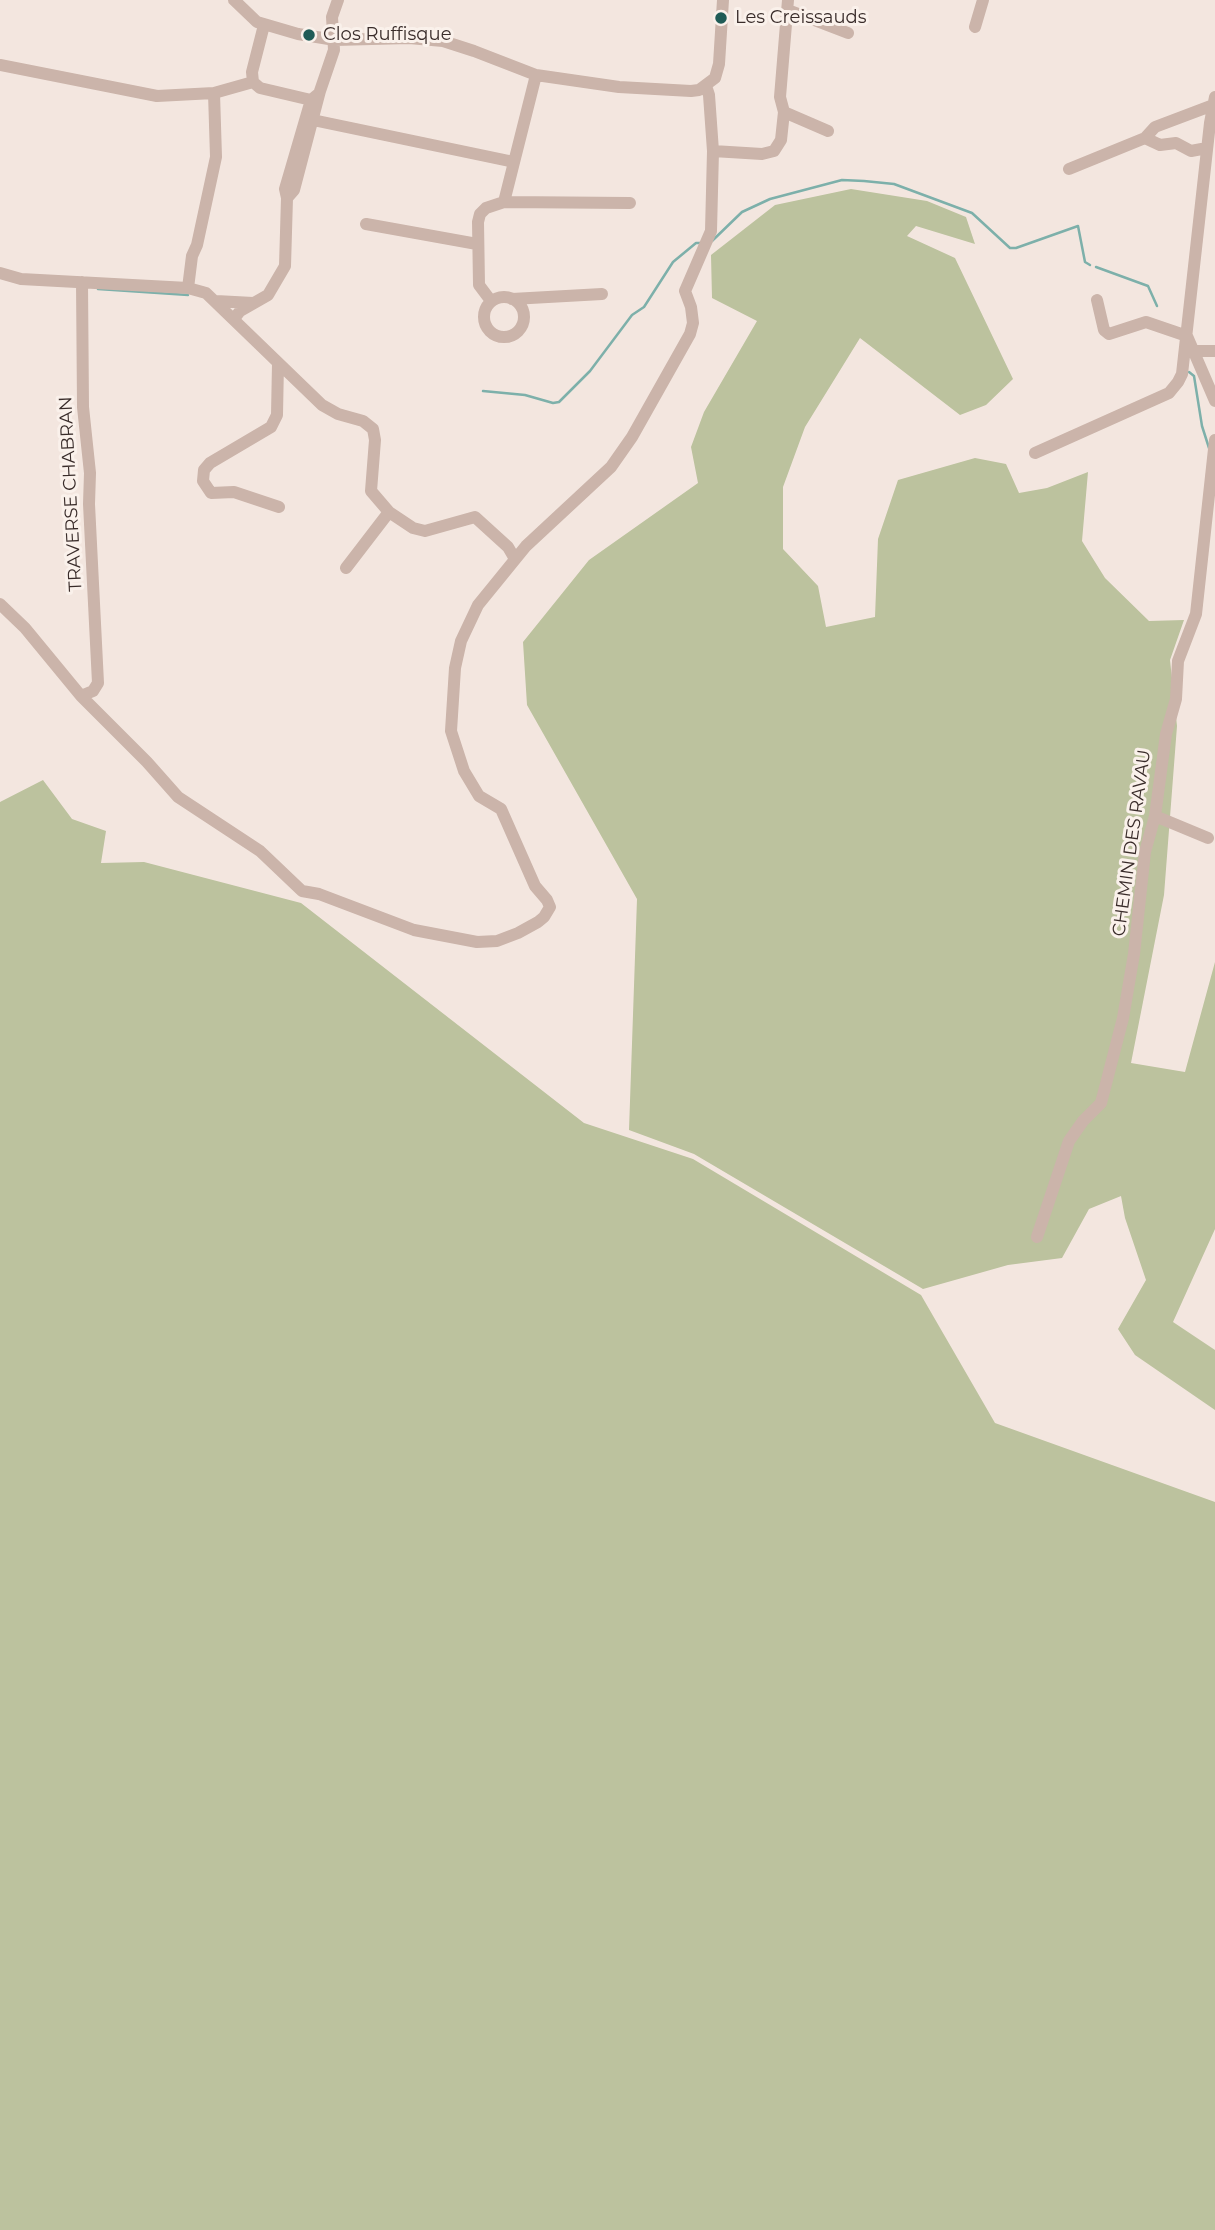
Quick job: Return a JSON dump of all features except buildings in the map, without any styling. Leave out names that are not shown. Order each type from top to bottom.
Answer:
[{"type":"street","points":[[234,0],[257,22],[264,25],[335,40],[409,38],[443,41],[536,75],[619,87],[691,91],[706,86],[715,78],[719,64],[723,0]]},
{"type":"street","points":[[234,319],[240,311],[268,295],[285,265],[285,189],[334,50],[332,17],[338,0]]},
{"type":"street","points":[[975,27],[983,0]]},
{"type":"street","points":[[713,151],[762,154],[774,151],[781,140],[784,112],[780,97],[788,5],[848,33]]},
{"type":"street","points":[[264,25],[252,72],[253,82],[260,88],[316,96]]},
{"type":"street","points":[[0,65],[143,94],[214,93],[253,82]]},
{"type":"street","points":[[504,202],[536,75]]},
{"type":"street","points":[[0,604],[25,628],[81,696],[147,762],[177,797],[260,851],[302,891],[319,894],[414,930],[477,942],[497,941],[518,933],[544,917],[550,907],[535,886],[500,808],[479,796],[464,771],[451,731],[455,668],[461,642],[478,605],[515,559],[611,467],[632,437],[690,334],[693,323],[685,291],[711,231],[713,151],[706,86]]},
{"type":"street","points":[[188,288],[192,256],[197,245],[216,157],[214,93]]},
{"type":"street","points":[[1069,169],[1145,138],[1155,127],[1214,101]]},
{"type":"street","points":[[1035,453],[1169,393],[1178,383],[1182,374],[1187,336],[1214,101]]},
{"type":"street","points":[[784,112],[828,131]]},
{"type":"street","points":[[310,120],[513,162]]},
{"type":"street","points":[[1145,138],[1160,145],[1176,143],[1191,151],[1207,148]]},
{"type":"street","points":[[491,302],[479,285],[477,244],[480,214],[486,208],[504,202],[630,203]]},
{"type":"street","points":[[366,224],[477,244]]},
{"type":"street","points":[[0,273],[21,279],[188,288],[206,293],[323,405],[338,414],[363,421],[373,429],[375,440],[371,491],[389,512],[413,528],[425,531],[475,517],[508,547],[515,559]]},
{"type":"street","name":"TRAVERSE CHABRAN","points":[[81,696],[93,691],[98,682],[89,504],[90,473],[83,407],[82,282]]},
{"type":"street","points":[[512,299],[522,310],[523,324],[513,335],[506,337],[492,334],[484,321],[486,307],[491,302],[505,297],[512,299],[602,294]]},
{"type":"street","points":[[1097,300],[1104,330],[1109,334],[1146,322],[1187,336],[1215,401]]},
{"type":"street","points":[[216,301],[253,303]]},
{"type":"street","points":[[1194,351],[1215,351]]},
{"type":"street","points":[[278,363],[277,415],[271,427],[210,463],[204,470],[203,481],[211,493],[234,492],[279,507]]},
{"type":"street","name":"CHEMIN DES RAVAU","points":[[1037,1237],[1069,1141],[1083,1121],[1101,1103],[1123,1018],[1134,954],[1145,852],[1155,816],[1166,734],[1176,699],[1178,661],[1196,614],[1215,440]]},
{"type":"street","points":[[346,568],[389,512]]},
{"type":"street","points":[[1155,816],[1208,838]]},
{"type":"green space","points":[[851,189],[927,201],[966,217],[975,244],[916,226],[907,236],[955,258],[1013,379],[986,405],[960,415],[860,338],[805,427],[783,487],[783,549],[818,586],[826,627],[875,617],[878,539],[898,480],[975,458],[1006,464],[1019,493],[1047,488],[1088,472],[1082,541],[1105,578],[1149,621],[1184,620],[1170,660],[1177,726],[1164,895],[1131,1063],[1185,1072],[1215,962],[1215,1229],[1173,1322],[1215,1350],[1215,1410],[1135,1355],[1118,1329],[1146,1280],[1125,1218],[1121,1196],[1089,1209],[1062,1258],[1008,1265],[923,1289],[694,1154],[629,1130],[637,899],[527,705],[523,642],[589,560],[698,483],[691,447],[704,412],[757,321],[712,298],[711,255],[775,205]]},
{"type":"green space","points":[[43,780],[72,819],[106,831],[101,863],[144,862],[301,903],[584,1123],[693,1159],[921,1295],[995,1423],[1215,1502],[1215,2230],[0,2230],[0,802]]},
{"type":"waterway","points":[[712,241],[742,212],[770,199],[842,180],[864,181],[894,184],[972,213],[1010,248],[1078,226],[1085,262],[1090,265]]},
{"type":"waterway","points":[[483,391],[559,402],[590,371],[632,315],[644,307],[673,262],[696,243],[702,243]]},
{"type":"waterway","points":[[1096,267],[1148,286],[1157,306]]},
{"type":"waterway","points":[[98,289],[188,295]]},
{"type":"waterway","points":[[1189,372],[1194,376],[1202,426],[1209,448]]},
{"type":"place","name":"Les Creissauds","points":[[721,18]]},
{"type":"place","name":"Clos Ruffisque","points":[[309,35]]}]
